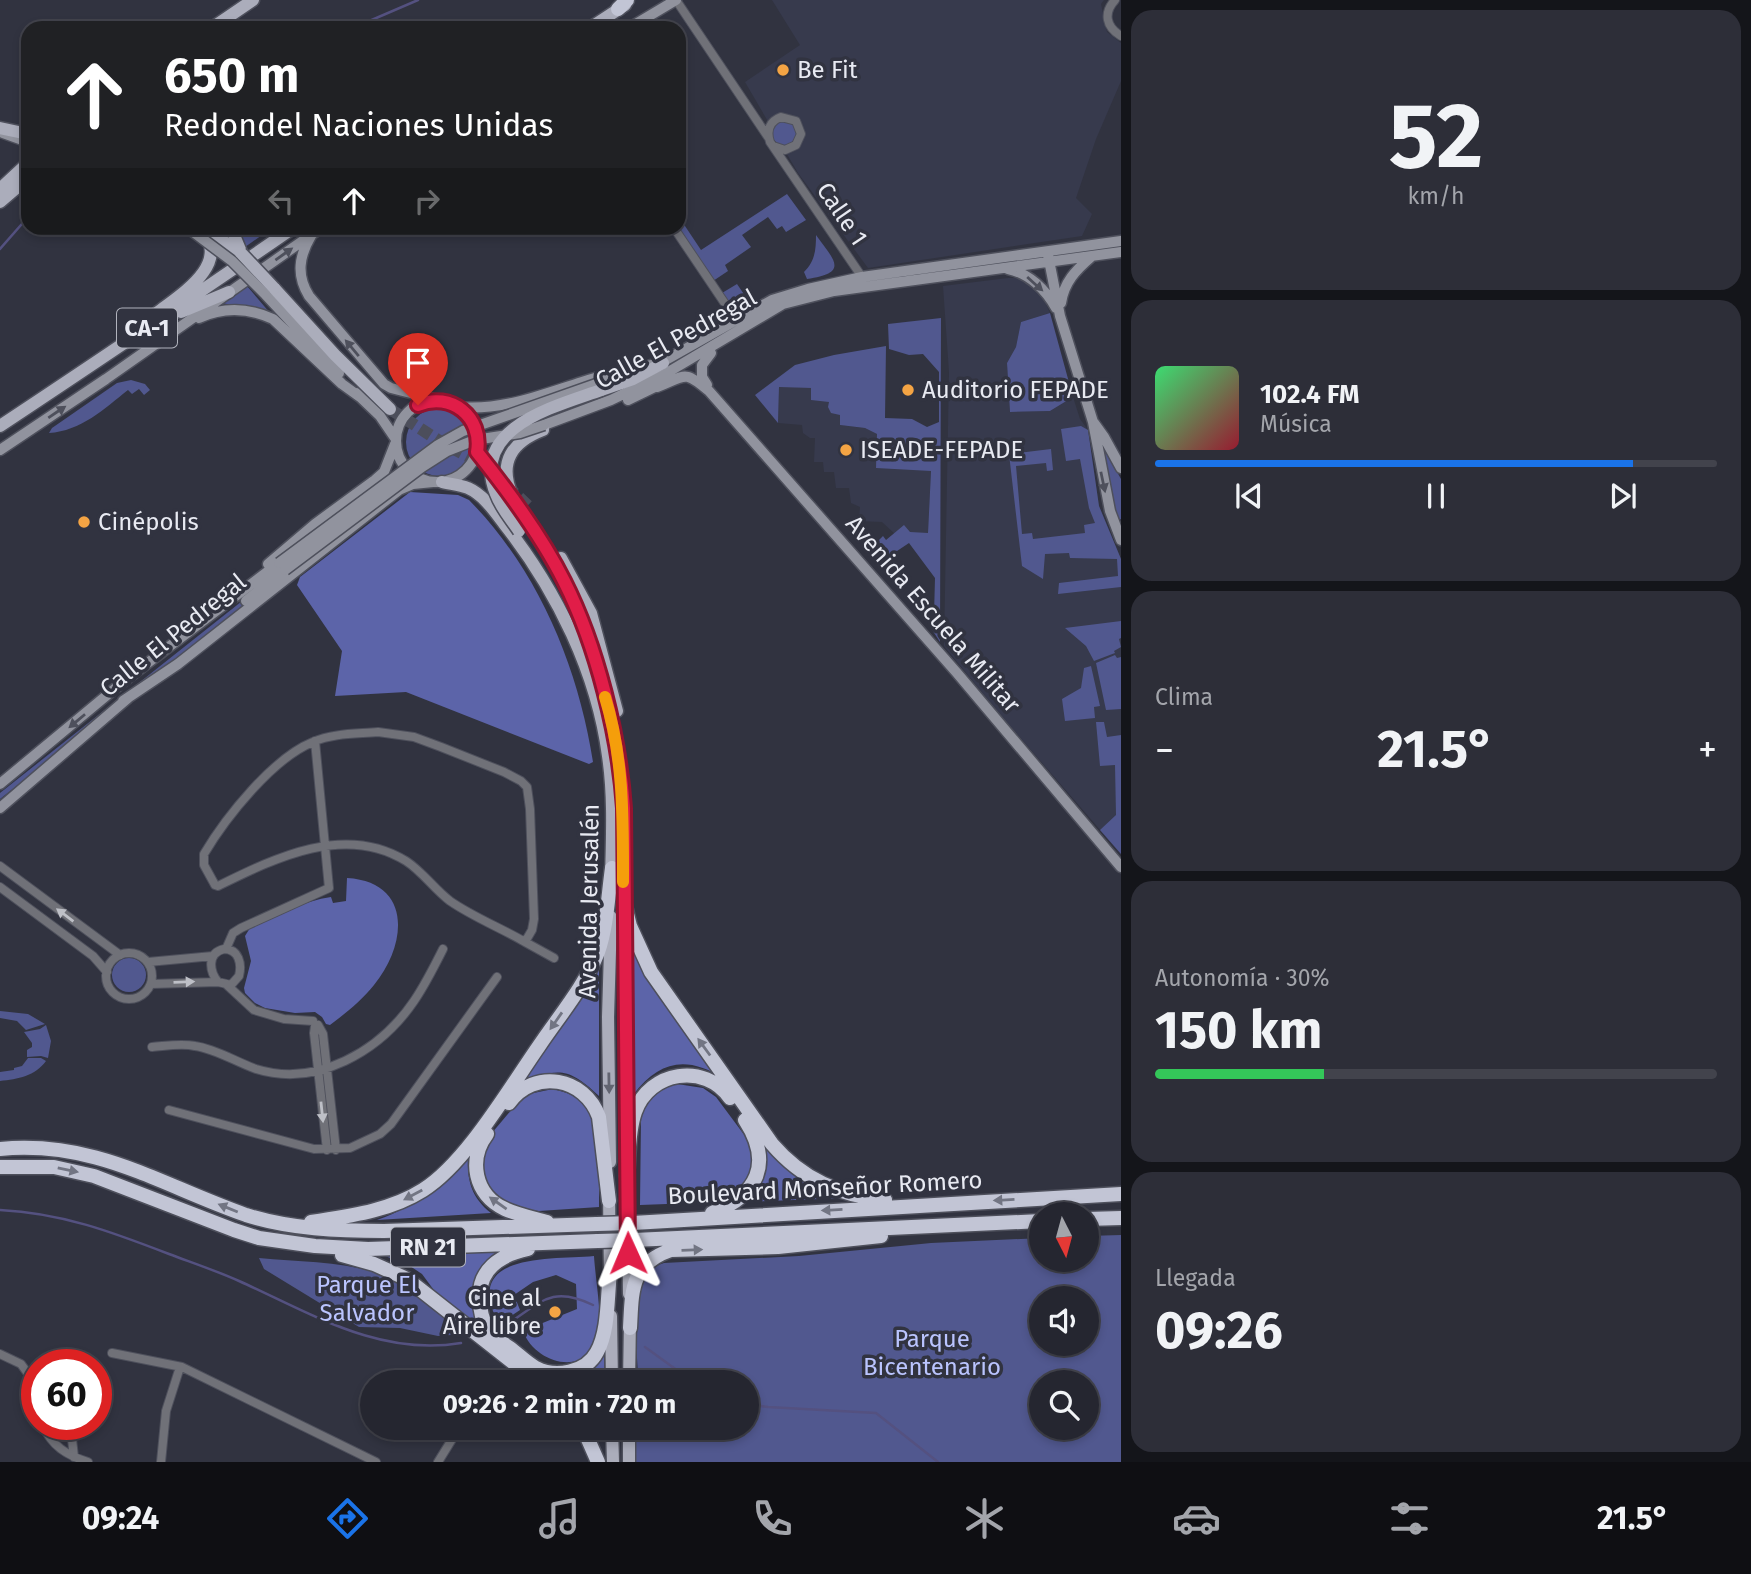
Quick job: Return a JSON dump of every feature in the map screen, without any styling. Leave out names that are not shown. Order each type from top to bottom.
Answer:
[{"type":"highway","points":[[294,1225],[361,1213],[403,1200],[433,1183],[453,1164],[518,1076],[590,970],[602,938],[612,868]]},
{"type":"highway","points":[[623,898],[630,926],[650,972],[752,1116],[789,1162],[820,1184],[846,1194],[889,1200],[949,1203]]},
{"type":"highway","points":[[627,1176],[631,1124],[644,1095],[670,1077],[688,1075],[709,1079],[726,1093],[752,1131],[759,1148],[759,1162],[755,1182],[746,1194],[725,1208],[699,1217]]},
{"type":"highway","points":[[562,1226],[497,1204],[484,1191],[476,1170],[477,1151],[481,1142],[514,1096],[528,1084],[546,1081],[561,1083],[583,1093],[596,1108],[609,1201]]},
{"type":"highway","name":"Boulevard Monseñor Romero","points":[[0,1149],[42,1148],[103,1158],[248,1215],[294,1225],[353,1231],[633,1223],[1121,1194]]},
{"type":"highway","name":"Boulevard Monseñor Romero","points":[[0,1167],[54,1167],[94,1176],[259,1238],[315,1246],[368,1249],[1029,1222]]},
{"type":"highway","points":[[1099,1219],[1121,1218]]},
{"type":"highway","points":[[630,1328],[632,1291],[637,1275],[655,1257],[671,1251],[778,1247],[948,1226]]},
{"type":"highway","points":[[259,1238],[279,1248],[354,1257],[407,1279],[523,1370]]},
{"type":"highway","points":[[563,1241],[513,1253],[486,1272],[481,1280],[480,1306],[487,1327],[495,1337],[536,1368],[550,1373],[565,1372],[579,1368],[594,1357],[602,1340],[610,1273]]},
{"type":"highway","points":[[588,1440],[598,1462]]},
{"type":"main road","points":[[224,21],[253,0]]},
{"type":"main road","points":[[600,21],[632,0]]},
{"type":"main road","points":[[641,21],[676,0]]},
{"type":"main road","points":[[0,130],[21,133]]},
{"type":"main road","points":[[0,130],[21,139]]},
{"type":"main road","points":[[0,188],[21,169]]},
{"type":"main road","points":[[0,202],[21,184]]},
{"type":"main road","points":[[197,235],[271,294],[390,409]]},
{"type":"main road","points":[[112,350],[194,284],[208,264],[210,246],[207,235]]},
{"type":"main road","points":[[219,235],[360,397],[380,416],[395,441],[399,458],[406,469],[418,478],[438,482]]},
{"type":"main road","points":[[233,235],[239,255]]},
{"type":"main road","name":"CA-1","points":[[0,426],[158,322],[283,235]]},
{"type":"main road","points":[[0,450],[310,235]]},
{"type":"main road","points":[[124,701],[178,664],[399,490],[413,484],[438,482],[464,472],[471,465],[477,446],[472,420],[458,407],[444,401],[384,384],[309,296],[302,280],[300,263],[304,249],[314,235]]},
{"type":"main road","name":"Calle El Pedregal","points":[[0,784],[124,681],[207,618],[447,451],[475,440],[532,430],[611,400],[665,374],[756,318],[792,301],[834,291],[998,267],[1121,241]]},
{"type":"main road","name":"Calle El Pedregal","points":[[458,407],[478,409],[512,404],[602,376],[663,363],[772,300],[808,289],[862,277],[1049,256],[1091,257],[1121,251]]},
{"type":"main road","points":[[1049,256],[1060,316],[1093,422],[1110,511],[1121,540]]},
{"type":"main road","points":[[1060,316],[1062,293],[1067,282],[1074,271],[1091,257]]},
{"type":"main road","points":[[998,267],[1018,271],[1029,278],[1052,301],[1060,316]]},
{"type":"main road","points":[[158,322],[229,292]]},
{"type":"main road","points":[[180,327],[218,312],[235,310],[262,314],[273,319],[342,384],[360,397]]},
{"type":"main road","points":[[526,510],[508,483],[509,460],[518,442],[657,387],[743,332],[756,318]]},
{"type":"main road","points":[[709,391],[702,377],[702,365],[711,353]]},
{"type":"main road","points":[[579,650],[554,582],[500,504],[493,484],[493,463],[501,442],[528,417],[602,386],[633,379],[663,363]]},
{"type":"main road","name":"Avenida Escuela Militar","points":[[657,387],[686,375],[692,376],[709,391],[948,663],[1121,867]]},
{"type":"main road","name":"Calle El Pedregal","points":[[0,808],[282,567],[419,457],[463,431],[602,386]]},
{"type":"main road","points":[[207,618],[275,557],[384,472],[400,423],[411,409],[425,402],[444,401]]},
{"type":"main road","points":[[1093,422],[1121,468]]},
{"type":"main road","points":[[477,446],[546,429]]},
{"type":"main road","name":"Avenida Jerusalén","points":[[477,446],[526,510],[565,581],[586,635],[615,736],[624,808],[629,1370]]},
{"type":"main road","name":"Avenida Jerusalén","points":[[438,482],[467,488],[477,494],[500,519],[542,576],[579,650],[597,704],[608,754],[612,803],[608,1017],[612,1370]]},
{"type":"main road","points":[[612,1440],[613,1462]]},
{"type":"main road","points":[[629,1440],[629,1462]]},
{"type":"street","name":"Calle 1","points":[[676,0],[862,277]]},
{"type":"street","points":[[1113,1],[1107,13],[1108,21],[1112,30],[1121,36]]},
{"type":"street","name":"Calle 1","points":[[753,112],[776,119],[787,117],[799,125],[801,138],[793,148],[789,160],[791,172]]},
{"type":"street","points":[[768,137],[769,126],[776,119]]},
{"type":"street","points":[[773,146],[781,150],[793,148]]},
{"type":"street","points":[[679,235],[736,320]]},
{"type":"street","points":[[525,942],[532,930],[534,919],[527,787],[504,772],[406,736],[378,732],[358,733],[315,741],[282,761],[256,785],[205,851],[204,865],[215,886],[218,886],[270,861],[306,849],[370,846],[396,856],[415,868],[450,901],[554,958]]},
{"type":"street","points":[[226,948],[233,933],[241,928],[326,891],[330,885],[315,741]]},
{"type":"street","points":[[0,866],[120,955]]},
{"type":"street","points":[[0,887],[93,956],[107,972]]},
{"type":"street","points":[[218,982],[211,970],[213,956],[218,950],[226,948],[234,952],[240,960],[239,976],[236,982],[228,985]]},
{"type":"street","points":[[152,1047],[192,1045],[275,1073],[328,1069],[351,1059],[388,1031],[412,1003],[443,949]]},
{"type":"street","points":[[120,955],[139,955],[148,962],[151,984],[141,996],[126,999],[113,992],[107,972],[109,965],[120,955]]},
{"type":"street","points":[[148,962],[213,956]]},
{"type":"street","points":[[169,1110],[292,1145],[331,1150],[366,1142],[391,1124],[497,978]]},
{"type":"street","points":[[151,984],[218,982],[228,985],[254,1010],[284,1019],[316,1024],[323,1031],[328,1069],[331,1150]]},
{"type":"street","points":[[316,1024],[318,1071],[331,1150]]},
{"type":"street","points":[[112,1353],[180,1367],[376,1462]]},
{"type":"street","points":[[0,1354],[21,1364]]},
{"type":"street","points":[[161,1462],[166,1411],[180,1367]]},
{"type":"street","points":[[51,1440],[55,1447],[88,1462]]},
{"type":"street","points":[[72,1440],[74,1457]]},
{"type":"street","points":[[438,1462],[451,1440]]},
{"type":"shaded area","points":[[772,0],[1104,0],[1101,4],[1107,32],[1121,43],[1121,81],[1096,139],[1076,198],[1092,214],[1082,236],[868,268],[798,173],[745,82],[800,45]]},
{"type":"shaded area","points":[[1017,278],[1034,287],[1043,297],[1050,313],[1021,322],[1016,347],[1007,363],[1010,412],[1050,411],[1073,397],[1080,419],[1088,430],[1099,506],[1121,559],[1121,854],[944,646],[949,372],[943,286]]},
{"type":"shaded area","name":"ISEADE-FEPADE","points":[[779,386],[811,388],[840,415],[840,425],[865,428],[877,434],[931,471],[928,533],[895,534],[882,522],[859,521],[860,507],[851,503],[849,488],[836,488],[834,472],[824,472],[823,462],[814,462],[815,438],[803,433],[802,425],[778,423]]},
{"type":"shaded area","points":[[410,492],[458,495],[469,500],[494,527],[515,557],[535,588],[565,655],[577,690],[593,762],[589,764],[406,692],[335,696],[342,651],[297,585],[300,577]]},
{"type":"shaded area","points":[[347,878],[368,882],[384,891],[393,903],[398,918],[393,952],[374,985],[330,1025],[315,1012],[295,1013],[265,1008],[255,1003],[245,993],[244,988],[251,961],[245,936],[250,928],[310,902],[331,897],[333,903],[346,901]]},
{"type":"shaded area","points":[[631,946],[661,998],[723,1078],[697,1066],[674,1065],[653,1075],[633,1095]]},
{"type":"shaded area","points":[[599,962],[599,1096],[578,1079],[562,1073],[543,1075],[518,1084]]},
{"type":"shaded area","points":[[677,1084],[703,1088],[716,1097],[748,1140],[754,1157],[748,1180],[720,1202],[640,1205],[641,1118],[654,1096]]},
{"type":"shaded area","points":[[553,1089],[580,1100],[592,1115],[598,1155],[599,1207],[539,1211],[517,1209],[501,1201],[486,1187],[480,1173],[486,1140],[524,1095]]},
{"type":"shaded area","points":[[761,1138],[845,1198],[742,1202]]},
{"type":"shaded area","points":[[468,1154],[471,1186],[478,1200],[491,1213],[377,1220],[417,1201],[448,1176]]},
{"type":"shaded area","points":[[497,1252],[477,1278],[474,1295],[476,1327],[439,1297],[422,1274],[407,1264],[385,1256]]},
{"type":"shaded area","points":[[594,1256],[600,1326],[594,1347],[586,1357],[563,1362],[551,1359],[530,1343],[523,1331],[577,1309],[576,1284],[556,1275],[533,1282],[514,1295],[520,1310],[499,1324],[490,1301],[491,1284],[500,1272],[515,1264],[534,1260]]},
{"type":"shaded area","points":[[604,1354],[605,1370],[585,1370]]},
{"type":"green space","points":[[779,121],[789,121],[796,128],[796,138],[789,145],[779,145],[772,138],[772,128]]},
{"type":"green space","points":[[787,194],[806,220],[786,232],[782,226],[777,229],[768,217],[742,235],[751,247],[725,265],[728,271],[713,281],[683,235],[686,235],[686,228],[701,250]]},
{"type":"green space","points":[[239,235],[262,235],[245,247]]},
{"type":"green space","points":[[816,235],[832,258],[833,269],[829,273],[807,279],[804,272],[814,255]]},
{"type":"green space","points":[[737,284],[750,303],[736,312],[722,293]]},
{"type":"green space","points":[[247,286],[270,313],[220,303]]},
{"type":"green space","points":[[1050,313],[1073,397],[1050,411],[1010,412],[1007,363],[1016,347],[1021,322]]},
{"type":"green space","name":"ISEADE-FEPADE","points":[[941,318],[940,642],[929,625],[936,620],[935,578],[909,543],[888,557],[876,543],[883,536],[886,540],[904,525],[910,532],[928,533],[931,471],[876,468],[877,434],[865,428],[840,425],[840,415],[831,413],[829,402],[811,400],[811,388],[779,387],[778,423],[755,395],[795,365],[886,346],[885,418],[912,419],[927,427],[939,422],[939,372],[923,354],[909,355],[889,349],[888,324]]},
{"type":"green space","points":[[131,380],[145,384],[150,390],[144,395],[139,389],[132,394],[128,390],[82,424],[49,433],[52,428],[117,383]]},
{"type":"green space","points":[[440,408],[453,411],[464,418],[471,429],[474,442],[471,455],[464,466],[453,473],[440,476],[427,473],[416,466],[409,455],[406,442],[409,429],[416,418],[427,411]]},
{"type":"green space","points":[[1081,426],[1088,430],[1099,506],[1121,559],[1121,587],[1058,594],[1059,583],[1118,576],[1117,559],[1070,558],[1069,553],[1045,554],[1043,579],[1022,566],[1009,454],[1051,449],[1053,470],[1047,471],[1046,463],[1016,466],[1022,534],[1032,533],[1033,539],[1085,533],[1084,525],[1095,523],[1089,508],[1080,459],[1066,461],[1061,429]]},
{"type":"green space","points":[[1102,445],[1121,479],[1119,520],[1112,500]]},
{"type":"green space","points":[[397,478],[401,483],[0,799],[0,793]]},
{"type":"green space","points":[[1121,621],[1121,647],[1114,651],[1115,653],[1094,661],[1086,646],[1065,628]]},
{"type":"green space","points":[[1115,655],[1117,658],[1121,657],[1121,709],[1106,710],[1096,663]]},
{"type":"green space","points":[[1091,666],[1100,706],[1094,707],[1095,718],[1065,721],[1062,699],[1081,688],[1084,668]]},
{"type":"green space","points":[[1096,722],[1104,722],[1107,737],[1121,735],[1121,854],[1100,830],[1116,815],[1115,765],[1100,766]]},
{"type":"green space","points":[[129,958],[141,963],[146,975],[141,987],[129,992],[117,987],[112,975],[117,963]]},
{"type":"green space","points":[[0,1011],[28,1014],[45,1024],[26,1030],[17,1021],[0,1018]]},
{"type":"green space","points":[[46,1025],[51,1041],[48,1058],[27,1057],[27,1050],[32,1047],[32,1043],[24,1032]]},
{"type":"green space","points":[[28,1058],[41,1058],[46,1061],[20,1078],[0,1081],[0,1072],[22,1066]]},
{"type":"green space","name":"Parque Bicentenario","points":[[1121,1235],[1121,1462],[636,1462],[636,1440],[759,1440],[759,1370],[638,1370],[636,1311],[644,1280],[652,1269],[664,1263],[799,1256],[931,1243],[1029,1239],[1029,1272],[1099,1272],[1099,1236]]},
{"type":"green space","name":"Parque El Salvador","points":[[259,1258],[355,1267],[386,1276],[417,1294],[464,1334],[438,1336],[400,1328],[359,1327],[264,1269]]},
{"type":"waterway","points":[[369,21],[418,0]]},
{"type":"waterway","points":[[0,249],[21,225]]},
{"type":"waterway","points":[[0,1210],[66,1219],[107,1231],[222,1274],[319,1318],[374,1338],[431,1346],[461,1343]]},
{"type":"waterway","points":[[503,1327],[536,1304],[555,1297],[566,1296],[593,1305]]},
{"type":"waterway","points":[[645,1347],[677,1370]]},
{"type":"waterway","points":[[759,1406],[876,1413],[938,1462]]},
{"type":"tunnel","points":[[390,409],[444,444],[485,465]]},
{"type":"tunnel","points":[[506,485],[528,506]]},
{"type":"slow traffic","points":[[605,697],[615,736],[623,787],[623,882]]},
{"type":"place","name":"Be Fit","points":[[783,70]]},
{"type":"place","name":"Auditorio FEPADE","points":[[908,390]]},
{"type":"place","name":"ISEADE-FEPADE","points":[[846,450]]},
{"type":"place","name":"Cinépolis","points":[[84,522]]},
{"type":"place","name":"Cine al Aire libre","points":[[555,1312]]},
{"type":"route","points":[[418,405],[432,400],[448,402],[462,409],[472,420],[478,437],[477,452],[523,513],[565,581],[586,635],[608,706],[619,757],[624,808],[628,1253]]}]
